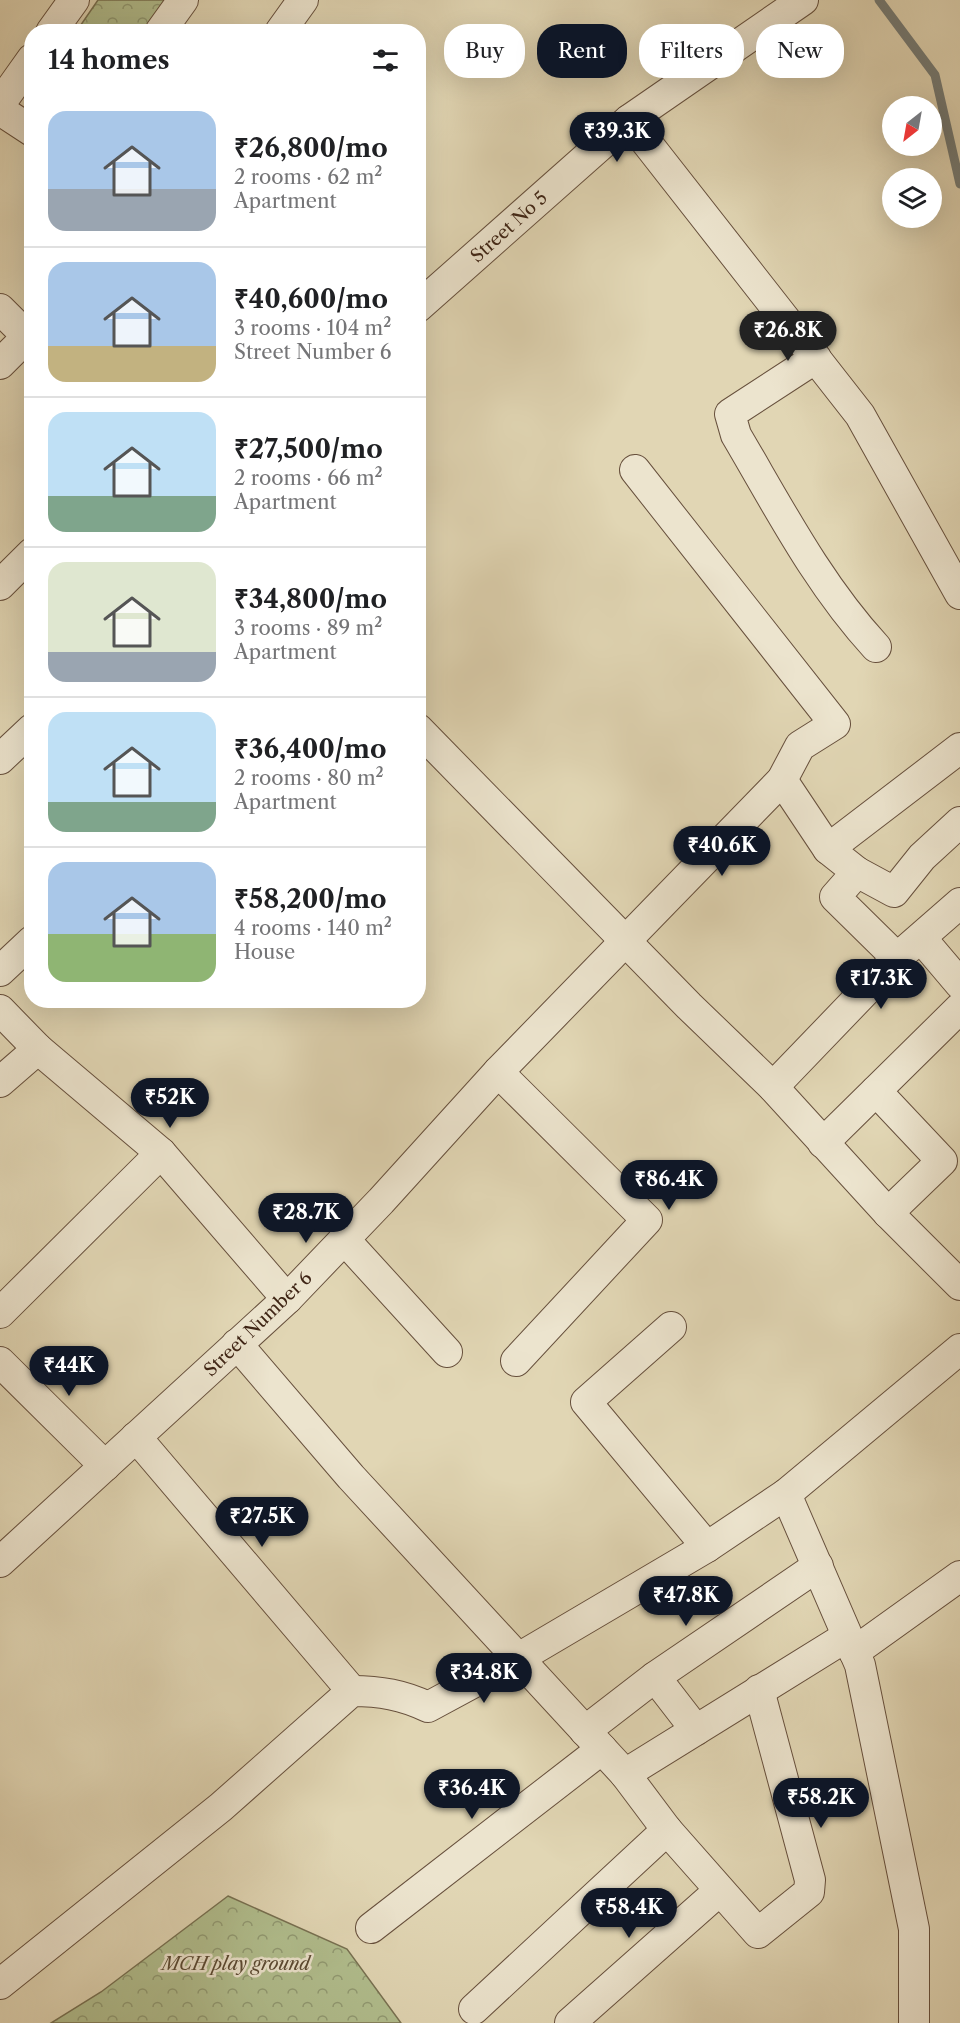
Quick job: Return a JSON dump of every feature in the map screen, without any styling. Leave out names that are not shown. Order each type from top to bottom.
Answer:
[{"type":"street","points":[[57,24],[74,0]]},
{"type":"street","points":[[166,24],[183,0]]},
{"type":"street","points":[[286,24],[303,0]]},
{"type":"street","name":"Street No 5","points":[[426,300],[629,120],[802,0]]},
{"type":"street","points":[[0,104],[24,70]]},
{"type":"street","points":[[0,110],[24,126]]},
{"type":"street","points":[[629,120],[860,415],[960,594]]},
{"type":"street","points":[[0,309],[24,331]]},
{"type":"street","points":[[0,364],[24,342]]},
{"type":"street","points":[[816,358],[730,414],[736,435],[814,569],[850,619],[876,647]]},
{"type":"street","name":"Street Number 6","points":[[0,1562],[287,1299],[498,1072],[782,780],[800,746],[835,724],[635,470]]},
{"type":"street","points":[[0,585],[24,561]]},
{"type":"street","points":[[0,759],[24,736]]},
{"type":"street","points":[[426,737],[689,1006],[773,1087],[888,1213],[960,1285]]},
{"type":"street","points":[[828,849],[960,748]]},
{"type":"street","points":[[782,780],[828,849],[857,872],[894,892],[922,857],[960,822]]},
{"type":"street","points":[[857,872],[835,897],[897,958]]},
{"type":"street","points":[[773,1087],[897,958],[960,903]]},
{"type":"street","points":[[921,938],[960,984]]},
{"type":"street","points":[[0,971],[24,948]]},
{"type":"street","points":[[823,1143],[960,1008]]},
{"type":"street","points":[[0,1010],[38,1049],[161,1153],[287,1299]]},
{"type":"street","points":[[0,1082],[38,1049]]},
{"type":"street","points":[[498,1072],[647,1220],[516,1361]]},
{"type":"street","points":[[876,1091],[951,1171],[888,1213]]},
{"type":"street","points":[[0,1313],[161,1153]]},
{"type":"street","points":[[344,1239],[447,1353]]},
{"type":"street","points":[[671,1327],[586,1402],[707,1547]]},
{"type":"street","points":[[237,1344],[351,1478],[625,1774],[667,1830],[758,1933],[808,1892],[810,1881],[759,1690]]},
{"type":"street","points":[[136,1437],[352,1691],[408,1698],[428,1707],[517,1659],[707,1547],[786,1494],[960,1349]]},
{"type":"street","points":[[0,1362],[105,1467]]},
{"type":"street","points":[[786,1494],[860,1665],[914,1929],[914,2023]]},
{"type":"street","points":[[371,1928],[593,1740],[655,1677],[818,1566]]},
{"type":"street","points":[[625,1774],[759,1690],[850,1645],[960,1576]]},
{"type":"street","points":[[655,1677],[696,1730]]},
{"type":"street","points":[[0,1984],[221,1807],[352,1691]]},
{"type":"street","points":[[474,2009],[667,1830]]},
{"type":"street","points":[[570,2023],[719,1891]]},
{"type":"green space","points":[[98,0],[180,0],[164,24],[82,24]]},
{"type":"green space","name":"MCH play ground","points":[[228,1896],[347,1949],[401,2023],[51,2023],[101,1992]]},
{"type":"waterway","points":[[879,0],[935,75],[960,184]]}]
